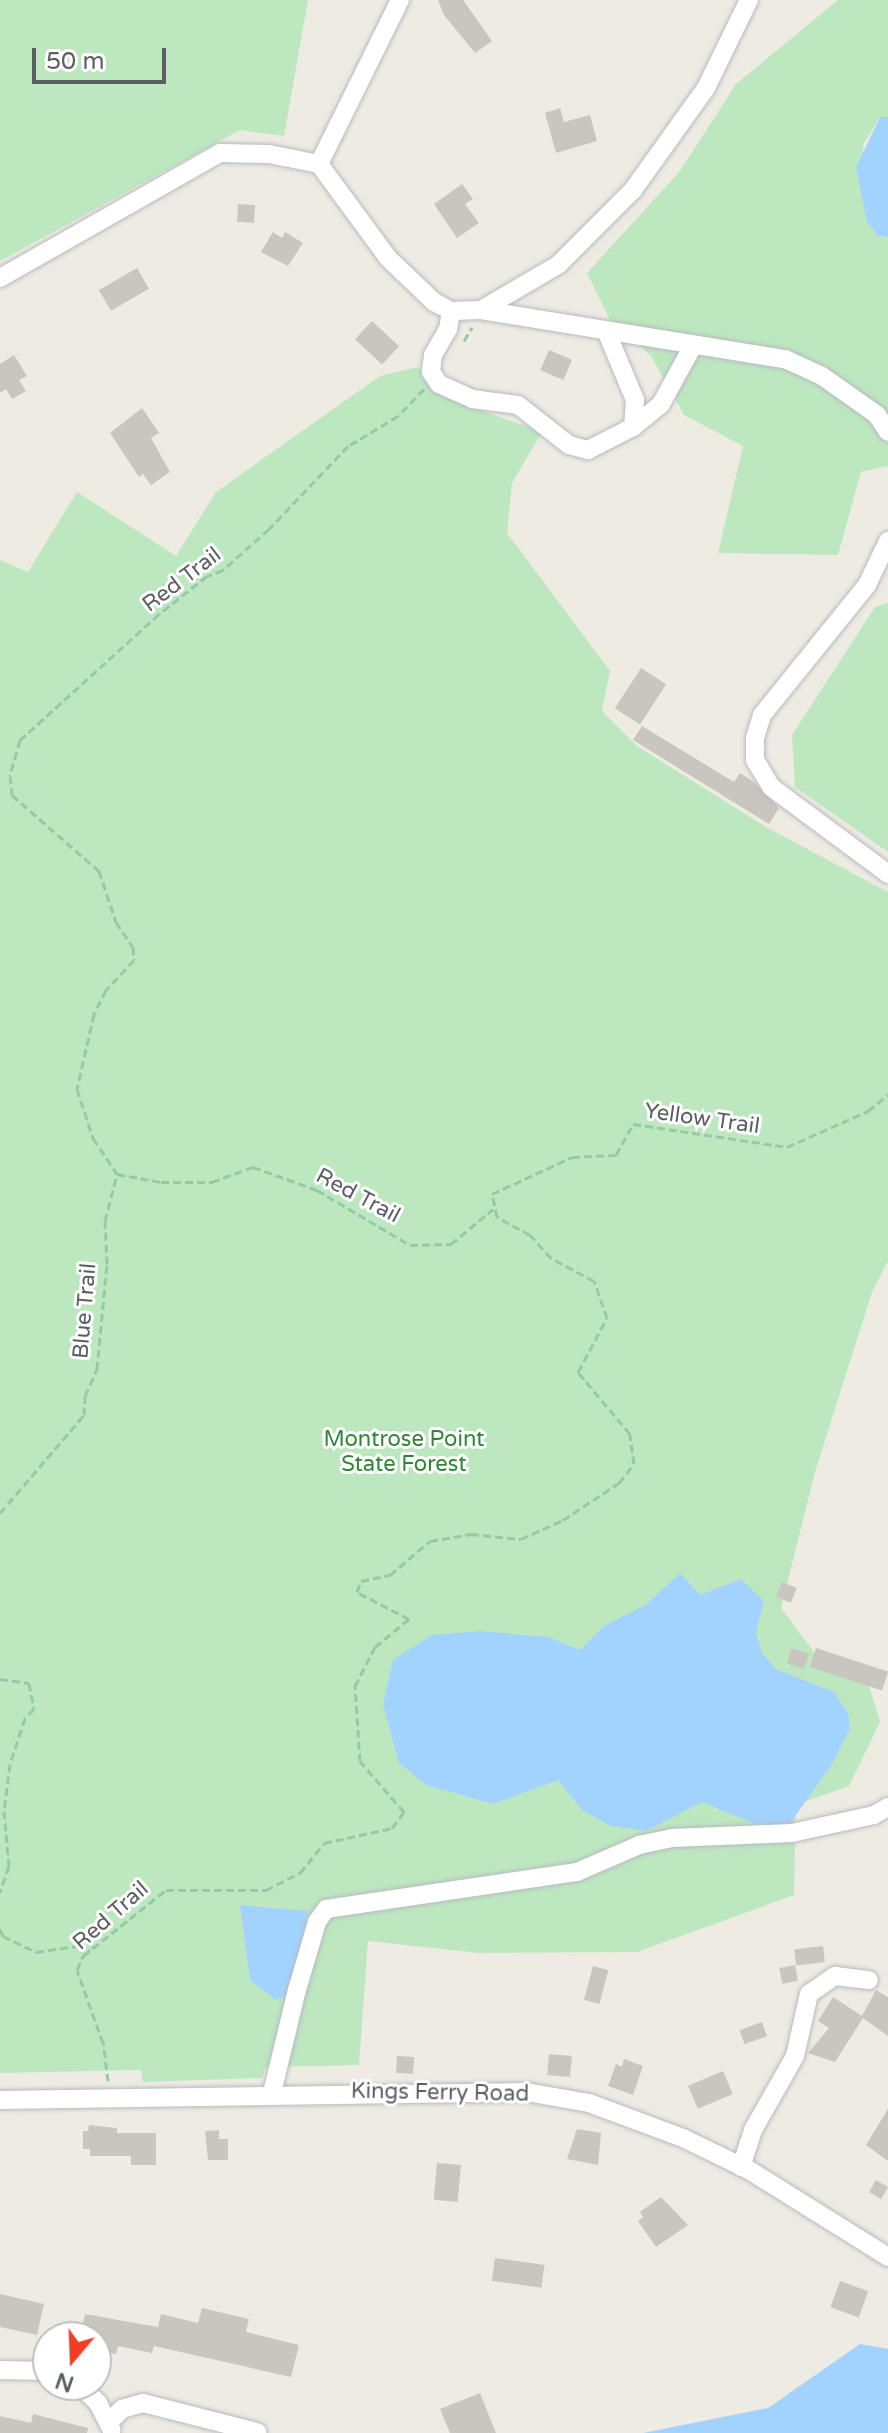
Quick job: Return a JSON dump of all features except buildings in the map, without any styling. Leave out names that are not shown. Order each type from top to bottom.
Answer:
[{"type":"street","points":[[319,164],[400,0]]},
{"type":"street","points":[[481,310],[558,265],[633,190],[706,88],[749,0]]},
{"type":"street","points":[[0,278],[220,153],[269,154],[319,164],[388,258],[451,311],[481,310],[607,333],[785,359],[810,371],[877,415],[888,432]]},
{"type":"street","points":[[451,311],[448,329],[433,355],[431,372],[436,379],[472,399],[525,409],[569,445],[588,450],[633,427],[661,404],[694,344]]},
{"type":"street","points":[[607,333],[635,400],[633,427]]},
{"type":"street","points":[[888,541],[867,585],[762,715],[755,738],[755,760],[771,787],[888,874]]},
{"type":"street","points":[[272,2093],[297,1990],[317,1922],[326,1909],[577,1872],[639,1845],[672,1838],[792,1833],[874,1815],[888,1807]]},
{"type":"street","points":[[741,2167],[753,2130],[795,2056],[809,1994],[835,1976],[869,1980]]},
{"type":"street","name":"Kings Ferry Road","points":[[0,2100],[272,2093],[526,2092],[589,2103],[741,2167],[888,2257]]},
{"type":"street","points":[[0,2370],[32,2371]]},
{"type":"street","points":[[91,2401],[111,2427],[122,2409],[143,2403],[257,2432]]},
{"type":"path","points":[[461,345],[481,310]]},
{"type":"path","name":"Red Trail","points":[[110,2097],[103,2043],[77,1970],[90,1951],[166,1890],[266,1890],[300,1873],[324,1843],[392,1828],[404,1812],[360,1761],[355,1686],[375,1647],[409,1619],[357,1592],[361,1581],[390,1575],[430,1541],[471,1534],[521,1539],[563,1520],[619,1483],[634,1464],[630,1434],[578,1372],[607,1318],[594,1281],[551,1258],[493,1209],[451,1244],[410,1245],[317,1190],[253,1167],[212,1182],[161,1182],[117,1174],[93,1138],[77,1089],[94,1014],[106,990],[134,960],[133,947],[116,922],[99,871],[12,795],[10,776],[20,740],[159,614],[207,576],[223,570],[269,529],[348,446],[398,416],[436,379]]},
{"type":"path","name":"Yellow Trail","points":[[493,1209],[492,1194],[572,1157],[616,1155],[633,1124],[787,1147],[868,1111],[888,1095]]},
{"type":"path","name":"Blue Trail","points":[[0,1513],[84,1415],[85,1396],[97,1369],[107,1264],[105,1221],[117,1174]]},
{"type":"path","points":[[0,1679],[29,1683],[34,1709],[25,1718],[10,1764],[4,1811],[9,1866],[0,1892]]},
{"type":"path","points":[[0,1929],[3,1936],[36,1952],[77,1946],[90,1951]]},
{"type":"green space","points":[[0,0],[308,0],[284,136],[240,130],[0,261]]},
{"type":"green space","points":[[838,0],[888,0],[888,117],[880,117],[863,145],[867,222],[878,236],[888,237],[888,466],[861,472],[838,555],[718,553],[743,446],[684,415],[651,356],[610,320],[587,273],[680,171],[736,84]]},
{"type":"green space","name":"Montrose Point State Forest","points":[[418,367],[446,398],[542,432],[512,483],[507,533],[610,671],[602,711],[637,746],[766,827],[888,892],[888,1261],[872,1292],[815,1472],[781,1608],[820,1660],[867,1679],[880,1722],[849,1786],[796,1805],[794,1895],[637,1952],[479,1953],[368,1941],[359,2065],[266,2067],[262,2078],[143,2082],[141,2070],[0,2073],[0,560],[28,572],[77,492],[176,556],[216,492],[380,376]]},
{"type":"green space","points":[[888,603],[888,852],[795,787],[792,735],[875,607]]},
{"type":"water","points":[[880,117],[888,117],[888,237],[878,236],[867,222],[856,167]]},
{"type":"water","points":[[680,1573],[700,1595],[741,1579],[764,1601],[756,1632],[762,1653],[776,1669],[834,1692],[848,1713],[850,1729],[831,1766],[788,1826],[755,1824],[702,1802],[646,1831],[611,1826],[582,1810],[558,1780],[493,1804],[426,1785],[399,1763],[383,1705],[393,1660],[432,1635],[480,1631],[549,1637],[580,1650],[604,1626],[647,1604]]},
{"type":"water","points":[[240,1905],[308,1911],[291,1995],[276,2000],[250,1980]]},
{"type":"water","points":[[860,2344],[888,2349],[888,2433],[643,2433],[768,2408]]}]
